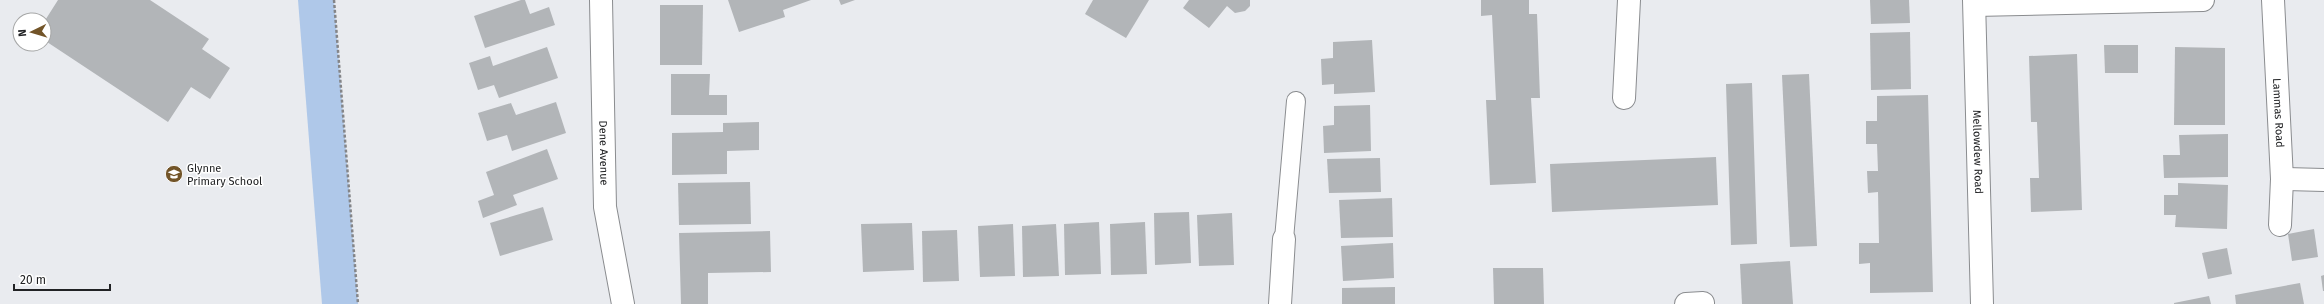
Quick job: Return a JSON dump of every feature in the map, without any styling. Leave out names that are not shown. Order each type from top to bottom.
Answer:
[{"type":"street","name":"Dene Avenue","points":[[601,0],[605,207],[623,304]]},
{"type":"street","points":[[1624,98],[1630,0]]},
{"type":"street","points":[[1975,3],[2203,0]]},
{"type":"street","name":"Lammas Road","points":[[2273,0],[2282,179],[2280,225]]},
{"type":"street","name":"Mellowdew Road","points":[[1975,3],[1982,304]]},
{"type":"street","points":[[2282,179],[2324,180]]},
{"type":"street","points":[[1280,304],[1284,239]]},
{"type":"lane","points":[[1284,239],[1296,101]]},
{"type":"path","points":[[334,0],[358,304]]},
{"type":"shaded area","points":[[298,0],[334,0],[358,304],[322,304]]},
{"type":"building","points":[[58,0],[150,0],[209,39],[202,49],[230,68],[210,99],[191,87],[168,122],[52,45],[52,12],[50,12]]},
{"type":"building","points":[[525,0],[530,14],[549,7],[555,25],[485,48],[474,16]]},
{"type":"building","points":[[728,0],[811,0],[783,10],[785,17],[739,32]]},
{"type":"building","points":[[839,0],[855,0],[841,5]]},
{"type":"building","points":[[1093,0],[1149,0],[1126,38],[1085,14]]},
{"type":"building","points":[[1189,0],[1250,0],[1250,6],[1245,11],[1235,13],[1227,6],[1209,28],[1183,8]]},
{"type":"building","points":[[1481,0],[1529,0],[1529,14],[1537,14],[1540,98],[1531,98],[1536,183],[1490,185],[1486,100],[1496,100],[1492,15],[1481,16]]},
{"type":"building","points":[[1870,0],[1909,0],[1910,23],[1871,24]]},
{"type":"building","points":[[660,5],[703,5],[702,65],[660,65]]},
{"type":"building","points":[[1910,32],[1911,89],[1871,90],[1870,33]]},
{"type":"building","points":[[1372,40],[1375,92],[1334,94],[1334,84],[1322,85],[1321,59],[1333,58],[1333,42]]},
{"type":"building","points":[[2104,45],[2138,45],[2138,73],[2105,73]]},
{"type":"building","points":[[547,47],[558,78],[499,98],[494,85],[478,90],[469,63],[490,56],[493,66]]},
{"type":"building","points":[[2175,47],[2225,48],[2225,125],[2174,125]]},
{"type":"building","points":[[2077,54],[2082,210],[2031,212],[2030,178],[2039,178],[2037,122],[2031,122],[2029,56]]},
{"type":"building","points":[[671,74],[710,74],[709,95],[727,95],[727,115],[671,115]]},
{"type":"building","points":[[1809,74],[1817,246],[1790,247],[1782,75]]},
{"type":"building","points":[[1752,83],[1757,244],[1731,245],[1726,84]]},
{"type":"building","points":[[1928,95],[1933,292],[1870,293],[1870,263],[1859,264],[1859,243],[1879,243],[1878,192],[1868,193],[1867,171],[1878,171],[1877,144],[1866,144],[1866,121],[1877,121],[1877,96]]},
{"type":"building","points":[[556,102],[566,133],[512,151],[507,135],[487,141],[478,113],[511,103],[516,115]]},
{"type":"building","points":[[1370,105],[1371,151],[1324,153],[1323,126],[1334,125],[1334,106]]},
{"type":"building","points":[[759,122],[759,150],[727,151],[727,174],[672,175],[672,133],[723,132],[723,123]]},
{"type":"building","points":[[2228,134],[2228,177],[2164,178],[2163,155],[2180,155],[2179,135]]},
{"type":"building","points":[[547,149],[558,179],[513,195],[517,205],[483,218],[478,201],[494,195],[486,172]]},
{"type":"building","points":[[1716,157],[1718,205],[1552,212],[1550,164]]},
{"type":"building","points":[[1380,158],[1381,192],[1329,193],[1327,159]]},
{"type":"building","points":[[750,182],[751,224],[679,225],[678,183]]},
{"type":"building","points":[[2178,183],[2228,185],[2227,229],[2175,227],[2176,215],[2164,215],[2164,195],[2178,195]]},
{"type":"building","points":[[1392,198],[1393,237],[1341,238],[1339,200]]},
{"type":"building","points":[[543,207],[553,240],[500,256],[490,223]]},
{"type":"building","points":[[1189,212],[1191,263],[1155,265],[1154,213]]},
{"type":"building","points":[[1232,213],[1234,265],[1199,266],[1197,215]]},
{"type":"building","points":[[1099,222],[1101,274],[1065,275],[1064,224]]},
{"type":"building","points":[[1145,222],[1147,274],[1111,275],[1110,224]]},
{"type":"building","points":[[912,223],[914,270],[863,272],[861,224]]},
{"type":"building","points":[[1013,224],[1015,276],[980,277],[978,226]]},
{"type":"building","points":[[1056,224],[1059,276],[1023,277],[1022,226]]},
{"type":"building","points":[[2314,229],[2318,257],[2292,261],[2288,234]]},
{"type":"building","points":[[957,230],[959,281],[923,282],[922,231]]},
{"type":"building","points":[[770,231],[771,272],[708,273],[708,304],[681,304],[679,233]]},
{"type":"building","points":[[1393,243],[1394,278],[1343,281],[1341,246]]},
{"type":"building","points":[[2227,248],[2232,274],[2208,279],[2202,253]]},
{"type":"building","points":[[1790,261],[1793,304],[1742,304],[1740,264]]},
{"type":"building","points":[[1493,268],[1543,268],[1544,304],[1494,304]]},
{"type":"building","points":[[2324,275],[2324,291],[2323,291],[2321,276]]},
{"type":"building","points":[[2300,283],[2304,304],[2236,304],[2235,295]]},
{"type":"building","points":[[1395,287],[1395,304],[1342,304],[1342,288]]},
{"type":"building","points":[[2209,296],[2211,304],[2174,304],[2174,303]]},
{"type":"place","name":"Glynne Primary School","points":[[174,174]]}]
